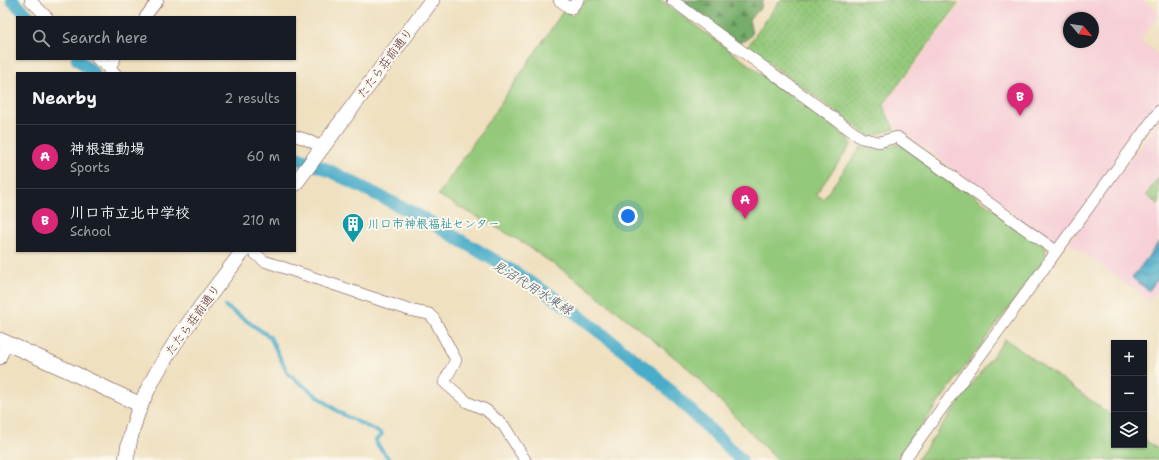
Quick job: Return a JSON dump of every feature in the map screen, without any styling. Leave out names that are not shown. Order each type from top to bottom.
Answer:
[{"type":"street","points":[[30,0],[46,16]]},
{"type":"street","points":[[146,16],[158,0]]},
{"type":"street","name":"たたら荘前通り","points":[[296,183],[432,0]]},
{"type":"street","points":[[559,0],[571,9],[578,0]]},
{"type":"street","points":[[672,0],[861,138],[879,142],[897,137],[1056,251]]},
{"type":"street","points":[[98,60],[111,71],[115,60]]},
{"type":"street","points":[[904,460],[1159,111]]},
{"type":"street","points":[[296,136],[306,139],[320,151]]},
{"type":"street","name":"たたら荘前通り","points":[[126,460],[129,444],[141,405],[156,374],[180,334],[242,252]]},
{"type":"street","points":[[253,252],[264,261],[409,310],[429,314],[434,319],[456,360],[444,382],[467,402],[486,410],[504,426],[525,460]]},
{"type":"street","points":[[0,359],[3,342],[141,405]]},
{"type":"shaded area","points":[[964,0],[1142,0],[1159,12],[1140,41],[1159,55],[1159,103],[1055,244],[895,126],[885,105]]},
{"type":"shaded area","points":[[1159,121],[1159,289],[1150,301],[1069,243]]},
{"type":"green space","points":[[585,0],[661,0],[847,137],[851,145],[816,194],[823,199],[861,147],[879,148],[901,144],[1046,246],[1045,259],[896,460],[779,460],[774,457],[689,369],[583,284],[517,239],[438,195],[564,10],[573,16]]},
{"type":"green space","points":[[679,0],[764,0],[761,8],[749,19],[752,34],[747,40],[739,42],[724,34],[706,17],[698,14]]},
{"type":"green space","points":[[780,0],[944,0],[958,4],[883,105],[894,129],[870,137],[747,47]]},
{"type":"green space","points":[[1158,178],[1159,179],[1159,205],[1146,195]]},
{"type":"green space","points":[[1005,339],[1111,415],[1111,448],[1147,448],[1147,441],[1159,450],[1159,460],[917,460]]},
{"type":"water","points":[[1159,242],[1159,277],[1149,291],[1132,278]]},
{"type":"waterway","name":"見沼代用水東縁","points":[[12,0],[28,16]]},
{"type":"waterway","name":"見沼代用水東縁","points":[[78,60],[93,72]]},
{"type":"waterway","name":"見沼代用水東縁","points":[[296,157],[326,169],[423,218],[516,273],[565,305],[652,373],[741,460]]},
{"type":"waterway","points":[[225,306],[270,337],[288,374],[340,413],[382,434],[376,440],[376,443],[390,460]]},
{"type":"place","name":"川口市立北中学校","points":[[1020,116]]},
{"type":"place","name":"神根運動場","points":[[745,219]]},
{"type":"place","name":"川口市神根福祉センター","points":[[353,244]]}]
